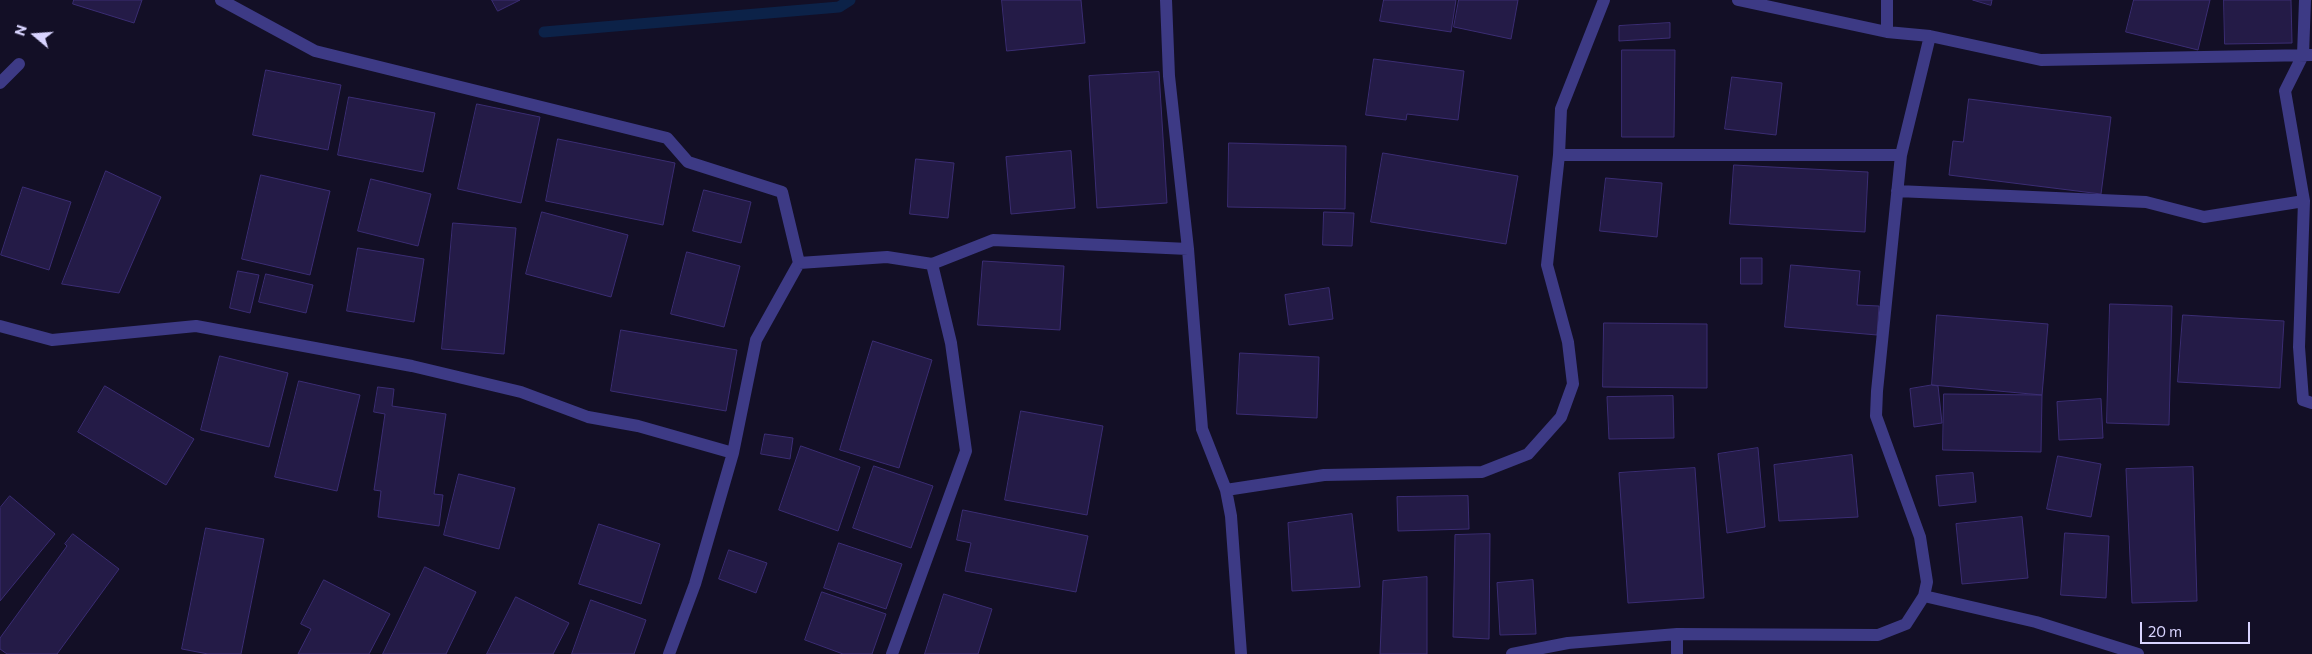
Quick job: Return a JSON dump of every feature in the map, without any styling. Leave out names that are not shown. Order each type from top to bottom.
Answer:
[{"type":"street","points":[[221,0],[315,51],[667,138],[688,162],[782,192],[799,263],[756,340],[733,453],[695,584],[669,654]]},
{"type":"street","points":[[1166,0],[1169,76],[1188,249],[1202,429],[1226,490],[1231,516],[1241,654]]},
{"type":"street","points":[[1226,490],[1324,475],[1482,472],[1528,454],[1561,417],[1573,384],[1568,342],[1547,265],[1559,155],[1561,109],[1604,0]]},
{"type":"street","points":[[1738,0],[1887,32],[1930,36],[2040,60],[2308,55]]},
{"type":"street","points":[[1887,0],[1887,32]]},
{"type":"street","points":[[2304,0],[2308,55],[2284,91],[2304,201],[2300,347],[2303,400],[2312,403]]},
{"type":"street","points":[[1512,654],[1568,644],[1677,634],[1878,636],[1906,624],[1924,596],[1927,582],[1920,537],[1876,416],[1880,348],[1901,155],[1930,36]]},
{"type":"street","points":[[0,83],[19,64]]},
{"type":"street","points":[[1559,155],[1901,155]]},
{"type":"street","points":[[1897,191],[2146,202],[2204,217],[2304,201]]},
{"type":"street","points":[[799,263],[887,257],[932,264],[993,240],[1188,249]]},
{"type":"street","points":[[892,654],[966,451],[951,343],[932,264]]},
{"type":"street","points":[[0,326],[52,340],[196,326],[412,366],[522,392],[588,417],[638,426],[733,453]]},
{"type":"street","points":[[1924,596],[2036,622],[2138,654]]},
{"type":"street","points":[[1677,634],[1677,654]]},
{"type":"building","points":[[74,0],[142,0],[134,23],[73,4]]},
{"type":"building","points":[[492,0],[520,0],[498,11]]},
{"type":"building","points":[[1002,0],[1081,0],[1085,43],[1007,51]]},
{"type":"building","points":[[1384,0],[1456,0],[1451,32],[1380,21]]},
{"type":"building","points":[[1459,0],[1518,0],[1511,39],[1454,27]]},
{"type":"building","points":[[1973,0],[1992,0],[1991,5]]},
{"type":"building","points":[[2134,0],[2210,0],[2198,50],[2126,32]]},
{"type":"building","points":[[2224,0],[2291,0],[2292,43],[2225,44]]},
{"type":"building","points":[[1670,23],[1670,38],[1619,41],[1619,26]]},
{"type":"building","points":[[1622,50],[1675,50],[1674,137],[1622,137]]},
{"type":"building","points":[[1374,59],[1464,71],[1458,120],[1407,114],[1406,120],[1366,115]]},
{"type":"building","points":[[266,70],[341,85],[328,150],[253,135]]},
{"type":"building","points":[[1159,72],[1167,203],[1097,208],[1089,76]]},
{"type":"building","points":[[1732,77],[1782,83],[1776,135],[1725,129]]},
{"type":"building","points":[[349,97],[435,113],[423,172],[338,155]]},
{"type":"building","points":[[1969,99],[2111,117],[2101,194],[1949,175],[1953,141],[1963,142]]},
{"type":"building","points":[[477,104],[540,117],[521,203],[458,189]]},
{"type":"building","points":[[558,139],[675,163],[663,225],[546,201]]},
{"type":"building","points":[[1229,143],[1346,146],[1345,209],[1228,207]]},
{"type":"building","points":[[1071,151],[1075,208],[1011,214],[1006,157]]},
{"type":"building","points":[[1383,153],[1518,176],[1506,244],[1371,222]]},
{"type":"building","points":[[916,159],[954,163],[948,218],[910,214]]},
{"type":"building","points":[[1734,165],[1868,172],[1865,232],[1730,224]]},
{"type":"building","points":[[106,171],[161,197],[119,293],[62,284]]},
{"type":"building","points":[[261,175],[330,191],[310,275],[242,259]]},
{"type":"building","points":[[1606,178],[1662,183],[1657,237],[1600,231]]},
{"type":"building","points":[[371,179],[431,194],[418,246],[358,231]]},
{"type":"building","points":[[23,187],[71,202],[49,270],[1,255]]},
{"type":"building","points":[[704,190],[751,202],[741,243],[693,231]]},
{"type":"building","points":[[542,212],[628,235],[611,297],[526,274]]},
{"type":"building","points":[[1324,212],[1354,213],[1352,246],[1323,245]]},
{"type":"building","points":[[453,223],[516,228],[504,354],[442,349]]},
{"type":"building","points":[[358,248],[424,259],[414,322],[347,311]]},
{"type":"building","points":[[687,252],[740,266],[724,327],[671,314]]},
{"type":"building","points":[[1741,258],[1762,258],[1762,284],[1741,284]]},
{"type":"building","points":[[983,261],[1064,266],[1060,330],[978,325]]},
{"type":"building","points":[[1791,265],[1860,271],[1857,305],[1879,306],[1877,335],[1785,327]]},
{"type":"building","points":[[238,271],[259,275],[250,313],[230,308]]},
{"type":"building","points":[[266,274],[313,285],[306,313],[259,302]]},
{"type":"building","points":[[1329,288],[1333,319],[1289,325],[1285,295]]},
{"type":"building","points":[[2110,304],[2172,306],[2169,425],[2107,423]]},
{"type":"building","points":[[1937,315],[2048,324],[2042,395],[1932,385]]},
{"type":"building","points":[[2183,315],[2284,321],[2280,388],[2178,382]]},
{"type":"building","points":[[1604,323],[1707,324],[1707,388],[1603,387]]},
{"type":"building","points":[[621,330],[737,350],[726,411],[611,391]]},
{"type":"building","points":[[873,341],[932,360],[899,468],[840,450]]},
{"type":"building","points":[[1240,353],[1319,357],[1317,418],[1237,414]]},
{"type":"building","points":[[220,356],[288,373],[269,447],[201,430]]},
{"type":"building","points":[[299,381],[360,395],[337,491],[275,477]]},
{"type":"building","points":[[1932,385],[1938,386],[1942,423],[1914,427],[1910,389]]},
{"type":"building","points":[[105,386],[194,439],[166,485],[78,432]]},
{"type":"building","points":[[378,387],[394,389],[392,406],[446,414],[434,494],[443,495],[439,526],[378,517],[381,491],[374,490],[385,414],[374,412]]},
{"type":"building","points":[[1944,394],[2042,395],[2041,452],[1943,450]]},
{"type":"building","points":[[1673,396],[1674,438],[1609,439],[1607,397]]},
{"type":"building","points":[[2101,399],[2103,438],[2059,440],[2057,402]]},
{"type":"building","points":[[1021,411],[1103,426],[1087,515],[1005,500]]},
{"type":"building","points":[[765,434],[793,438],[790,459],[761,454]]},
{"type":"building","points":[[801,446],[860,467],[838,531],[779,510]]},
{"type":"building","points":[[1758,448],[1765,527],[1727,533],[1718,454]]},
{"type":"building","points":[[1852,455],[1858,517],[1779,521],[1774,465]]},
{"type":"building","points":[[2058,456],[2101,464],[2091,517],[2047,509]]},
{"type":"building","points":[[874,466],[933,486],[911,548],[853,528]]},
{"type":"building","points":[[2193,467],[2197,601],[2132,603],[2126,469]]},
{"type":"building","points":[[1695,468],[1704,598],[1628,603],[1619,473]]},
{"type":"building","points":[[1973,473],[1976,502],[1939,506],[1936,476]]},
{"type":"building","points":[[459,474],[515,488],[499,549],[444,535]]},
{"type":"building","points":[[10,496],[55,534],[0,601],[0,508]]},
{"type":"building","points":[[1468,496],[1469,529],[1398,531],[1397,497]]},
{"type":"building","points":[[963,510],[1088,536],[1076,592],[965,571],[971,543],[957,540]]},
{"type":"building","points":[[1352,514],[1360,587],[1292,591],[1288,523]]},
{"type":"building","points":[[2022,517],[2028,578],[1962,584],[1956,524]]},
{"type":"building","points":[[599,524],[660,544],[641,604],[579,584]]},
{"type":"building","points":[[206,528],[264,539],[241,654],[208,654],[182,649]]},
{"type":"building","points":[[2065,533],[2109,536],[2106,598],[2061,595]]},
{"type":"building","points":[[73,534],[119,569],[57,654],[7,654],[0,649],[0,638],[67,546],[65,544]]},
{"type":"building","points":[[1490,534],[1489,639],[1453,637],[1455,535]]},
{"type":"building","points":[[839,543],[902,564],[886,609],[824,588]]},
{"type":"building","points":[[729,550],[767,563],[756,593],[719,579]]},
{"type":"building","points":[[425,567],[476,592],[446,654],[383,654]]},
{"type":"building","points":[[1427,577],[1427,654],[1380,654],[1383,581]]},
{"type":"building","points":[[324,580],[390,614],[369,654],[298,654],[311,629],[301,624]]},
{"type":"building","points":[[1533,580],[1536,634],[1500,635],[1497,583]]},
{"type":"building","points":[[822,592],[886,614],[872,654],[843,654],[805,640]]},
{"type":"building","points":[[944,594],[992,609],[978,654],[925,654]]},
{"type":"building","points":[[516,597],[569,623],[553,654],[487,654]]},
{"type":"building","points":[[591,600],[646,620],[634,654],[572,654]]},
{"type":"waterway","points":[[544,32],[839,7],[850,0]]}]
